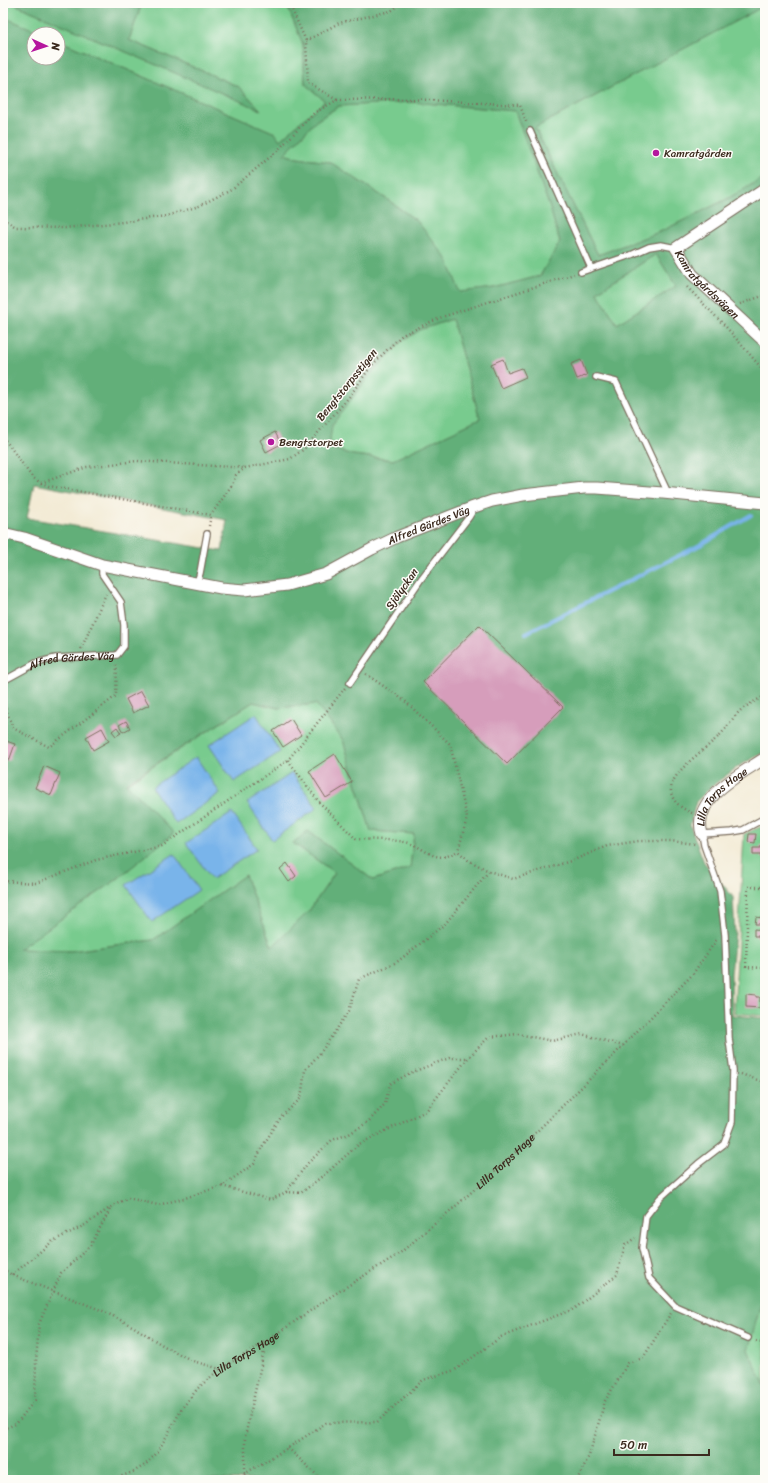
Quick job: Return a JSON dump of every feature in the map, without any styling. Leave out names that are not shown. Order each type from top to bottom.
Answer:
[{"type":"street","name":"Kamratgårdsvägen","points":[[765,189],[676,248],[692,274],[765,342]]},
{"type":"street","name":"Alfred Gärdes Väg","points":[[3,533],[24,538],[102,565],[221,588],[244,590],[287,585],[326,574],[397,537],[471,508],[511,497],[584,488],[668,493],[765,503]]},
{"type":"street","name":"Lilla Torps Hage","points":[[703,839],[701,817],[709,800],[719,790],[765,758]]},
{"type":"lane","points":[[530,131],[591,268]]},
{"type":"lane","points":[[581,272],[631,255],[649,247],[661,245],[676,248]]},
{"type":"lane","points":[[596,377],[616,382],[668,493]]},
{"type":"lane","name":"Sjölyckan","points":[[350,683],[421,579],[469,517],[472,512],[471,508]]},
{"type":"lane","points":[[197,583],[207,534]]},
{"type":"lane","name":"Alfred Gärdes Väg","points":[[3,681],[36,663],[56,658],[117,655],[124,646],[124,625],[121,602],[102,574],[102,565]]},
{"type":"lane","points":[[703,839],[743,830],[765,818]]},
{"type":"lane","name":"Lilla Torps Hage","points":[[703,839],[720,891],[725,935]]},
{"type":"lane","points":[[725,935],[729,1039],[733,1070],[732,1122],[724,1144],[698,1164],[660,1198],[646,1216],[642,1248],[649,1278],[675,1306],[748,1338]]},
{"type":"path","points":[[290,3],[306,41],[308,83],[337,100]]},
{"type":"path","points":[[306,41],[339,23],[391,11],[402,3]]},
{"type":"path","points":[[3,219],[16,227],[65,228],[166,216],[200,206],[232,189],[272,156],[314,113],[337,100],[410,99],[520,105],[530,131]]},
{"type":"path","name":"Bengtstorpsstigen","points":[[41,483],[87,467],[138,461],[245,468],[290,459],[304,449],[349,396],[370,366],[402,335],[442,317],[581,272]]},
{"type":"path","points":[[685,282],[688,288],[727,328],[765,372]]},
{"type":"path","points":[[729,308],[765,295]]},
{"type":"path","points":[[3,437],[32,477],[41,483],[50,486],[211,515],[232,485],[236,475],[245,468]]},
{"type":"path","points":[[77,658],[110,586]]},
{"type":"path","points":[[3,701],[13,728],[49,747],[116,696],[117,655]]},
{"type":"path","points":[[288,760],[319,802],[356,839],[409,844],[433,856],[448,856],[458,851],[467,818],[450,744],[405,701],[359,669]]},
{"type":"path","points":[[3,881],[36,883],[96,860],[162,846],[288,760],[350,683]]},
{"type":"path","points":[[701,817],[687,811],[674,801],[671,792],[672,783],[687,764],[720,735],[741,710],[753,701],[765,696]]},
{"type":"path","points":[[458,851],[468,860],[489,871],[513,880],[574,860],[608,846],[639,841],[703,839]]},
{"type":"path","points":[[12,1275],[53,1241],[85,1225],[111,1207],[128,1198],[158,1205],[185,1198],[222,1186],[254,1164],[262,1147],[282,1117],[301,1098],[305,1070],[321,1052],[349,1011],[359,979],[397,962],[445,924],[489,871]]},
{"type":"path","points":[[765,888],[748,887],[746,967],[765,968]]},
{"type":"path","name":"Lilla Torps Hage","points":[[98,1480],[119,1477],[133,1472],[145,1465],[157,1453],[183,1407],[198,1388],[220,1369],[267,1341],[327,1299],[400,1253],[457,1205],[519,1149],[622,1046],[692,975],[718,936],[725,935]]},
{"type":"path","points":[[286,1192],[301,1193],[359,1144],[426,1111],[468,1058],[489,1037],[518,1034],[552,1041],[582,1034],[622,1046]]},
{"type":"path","points":[[222,1186],[271,1200],[286,1192],[308,1163],[332,1140],[349,1134],[368,1122],[385,1104],[390,1084],[410,1073],[449,1058],[468,1058]]},
{"type":"path","points":[[733,1070],[765,1082]]},
{"type":"path","points":[[3,1429],[16,1424],[35,1400],[39,1324],[61,1273],[90,1246],[111,1207]]},
{"type":"path","points":[[244,1474],[326,1423],[377,1422],[423,1380],[455,1370],[500,1337],[574,1309],[617,1275],[625,1245],[645,1230]]},
{"type":"path","points":[[3,1269],[12,1275],[52,1292],[104,1311],[134,1326],[164,1346],[193,1361],[220,1369]]},
{"type":"path","points":[[577,1480],[589,1456],[605,1401],[628,1363],[643,1358],[675,1306]]},
{"type":"path","points":[[245,1480],[245,1437],[267,1341]]},
{"type":"path","points":[[288,1448],[322,1480]]},
{"type":"green space","points":[[3,3],[12,3],[66,26],[26,27],[3,17]]},
{"type":"green space","points":[[12,3],[142,3],[129,40],[239,87],[261,110],[66,26]]},
{"type":"green space","points":[[142,3],[272,3],[288,8],[303,44],[305,84],[325,101],[280,140],[275,133],[66,43],[66,26],[260,109],[239,87],[129,40]]},
{"type":"green space","points":[[272,3],[765,3],[765,5],[753,12],[535,128],[598,255],[662,231],[727,199],[765,177],[765,752],[742,764],[712,786],[696,802],[690,825],[704,862],[733,897],[735,933],[731,974],[732,1015],[765,1018],[765,1289],[748,1350],[765,1387],[765,1480],[3,1480],[3,17],[26,27],[26,66],[66,66],[66,43],[275,133],[280,140],[325,101],[305,84],[303,44],[288,8]],"holes":[[[412,102],[515,111],[550,208],[560,242],[540,276],[494,288],[460,292],[447,259],[417,221],[330,162],[297,158],[284,154],[316,121],[339,106]],[[656,254],[676,286],[617,324],[597,292]],[[452,319],[480,419],[393,460],[353,455],[329,448],[332,425],[369,376],[401,342],[420,330]],[[34,484],[227,520],[222,551],[27,518]],[[253,702],[278,708],[316,704],[343,740],[371,831],[414,834],[410,868],[373,880],[308,831],[293,843],[335,873],[309,911],[272,947],[245,875],[153,940],[71,951],[19,949],[116,880],[174,833],[126,783]]]},
{"type":"green space","name":"Kamratgården","points":[[765,5],[765,177],[727,199],[662,231],[598,255],[535,128]]},
{"type":"green space","points":[[412,102],[515,111],[550,208],[560,242],[540,276],[494,288],[460,293],[447,259],[417,221],[330,162],[297,158],[284,154],[316,121],[339,106]]},
{"type":"green space","points":[[656,254],[676,286],[617,324],[597,292]]},
{"type":"green space","points":[[452,319],[480,419],[393,460],[353,455],[329,448],[331,425],[369,376],[401,342],[420,330]]},
{"type":"green space","points":[[253,702],[278,708],[316,704],[343,740],[371,831],[414,834],[410,868],[373,880],[308,831],[293,843],[335,873],[309,911],[272,948],[245,875],[153,940],[71,951],[18,949],[116,880],[173,833],[126,784]]},
{"type":"green space","points":[[765,825],[765,1016],[734,1013],[744,834]]},
{"type":"green space","points":[[765,1289],[765,1387],[748,1350]]},
{"type":"water","points":[[256,714],[280,752],[234,782],[209,745]]},
{"type":"water","points":[[196,757],[220,793],[176,824],[152,787]]},
{"type":"water","points":[[292,773],[317,808],[272,840],[247,803]]},
{"type":"water","points":[[232,813],[257,849],[212,879],[186,843]]},
{"type":"water","points":[[174,854],[199,890],[152,922],[126,885]]},
{"type":"building","points":[[503,359],[508,373],[522,368],[526,377],[501,388],[491,364]]},
{"type":"building","points":[[581,360],[587,375],[577,379],[571,364]]},
{"type":"building","name":"Bengtstorpet","points":[[275,432],[281,444],[266,452],[260,440]]},
{"type":"building","points":[[479,625],[563,707],[507,764],[423,682]]},
{"type":"building","points":[[141,691],[149,705],[133,713],[126,699]]},
{"type":"building","points":[[291,719],[301,735],[283,747],[273,731]]},
{"type":"building","points":[[126,721],[130,728],[123,732],[119,725]]},
{"type":"building","points":[[117,727],[121,733],[116,736],[112,731]]},
{"type":"building","points":[[102,728],[109,741],[93,750],[86,737]]},
{"type":"building","points":[[3,740],[15,744],[9,761],[3,759]]},
{"type":"building","points":[[335,754],[352,782],[326,798],[309,771]]},
{"type":"building","points":[[44,766],[60,773],[51,795],[35,788]]},
{"type":"building","points":[[749,834],[756,834],[755,843],[748,842]]},
{"type":"building","points":[[761,845],[765,845],[765,858],[761,858],[761,855],[753,855],[753,848],[761,848]]},
{"type":"building","points":[[287,863],[296,876],[289,882],[280,869]]},
{"type":"building","points":[[763,915],[765,915],[765,926],[762,926],[762,924],[755,924],[756,917],[762,918]]},
{"type":"building","points":[[754,929],[765,930],[765,937],[763,937],[763,939],[758,938],[758,936],[754,936]]},
{"type":"building","points":[[746,994],[760,997],[760,1008],[746,1007]]},
{"type":"waterway","points":[[526,633],[700,545],[751,515]]},
{"type":"place","name":"Kamratgården","points":[[656,153]]},
{"type":"place","name":"Bengtstorpet","points":[[271,442]]}]
